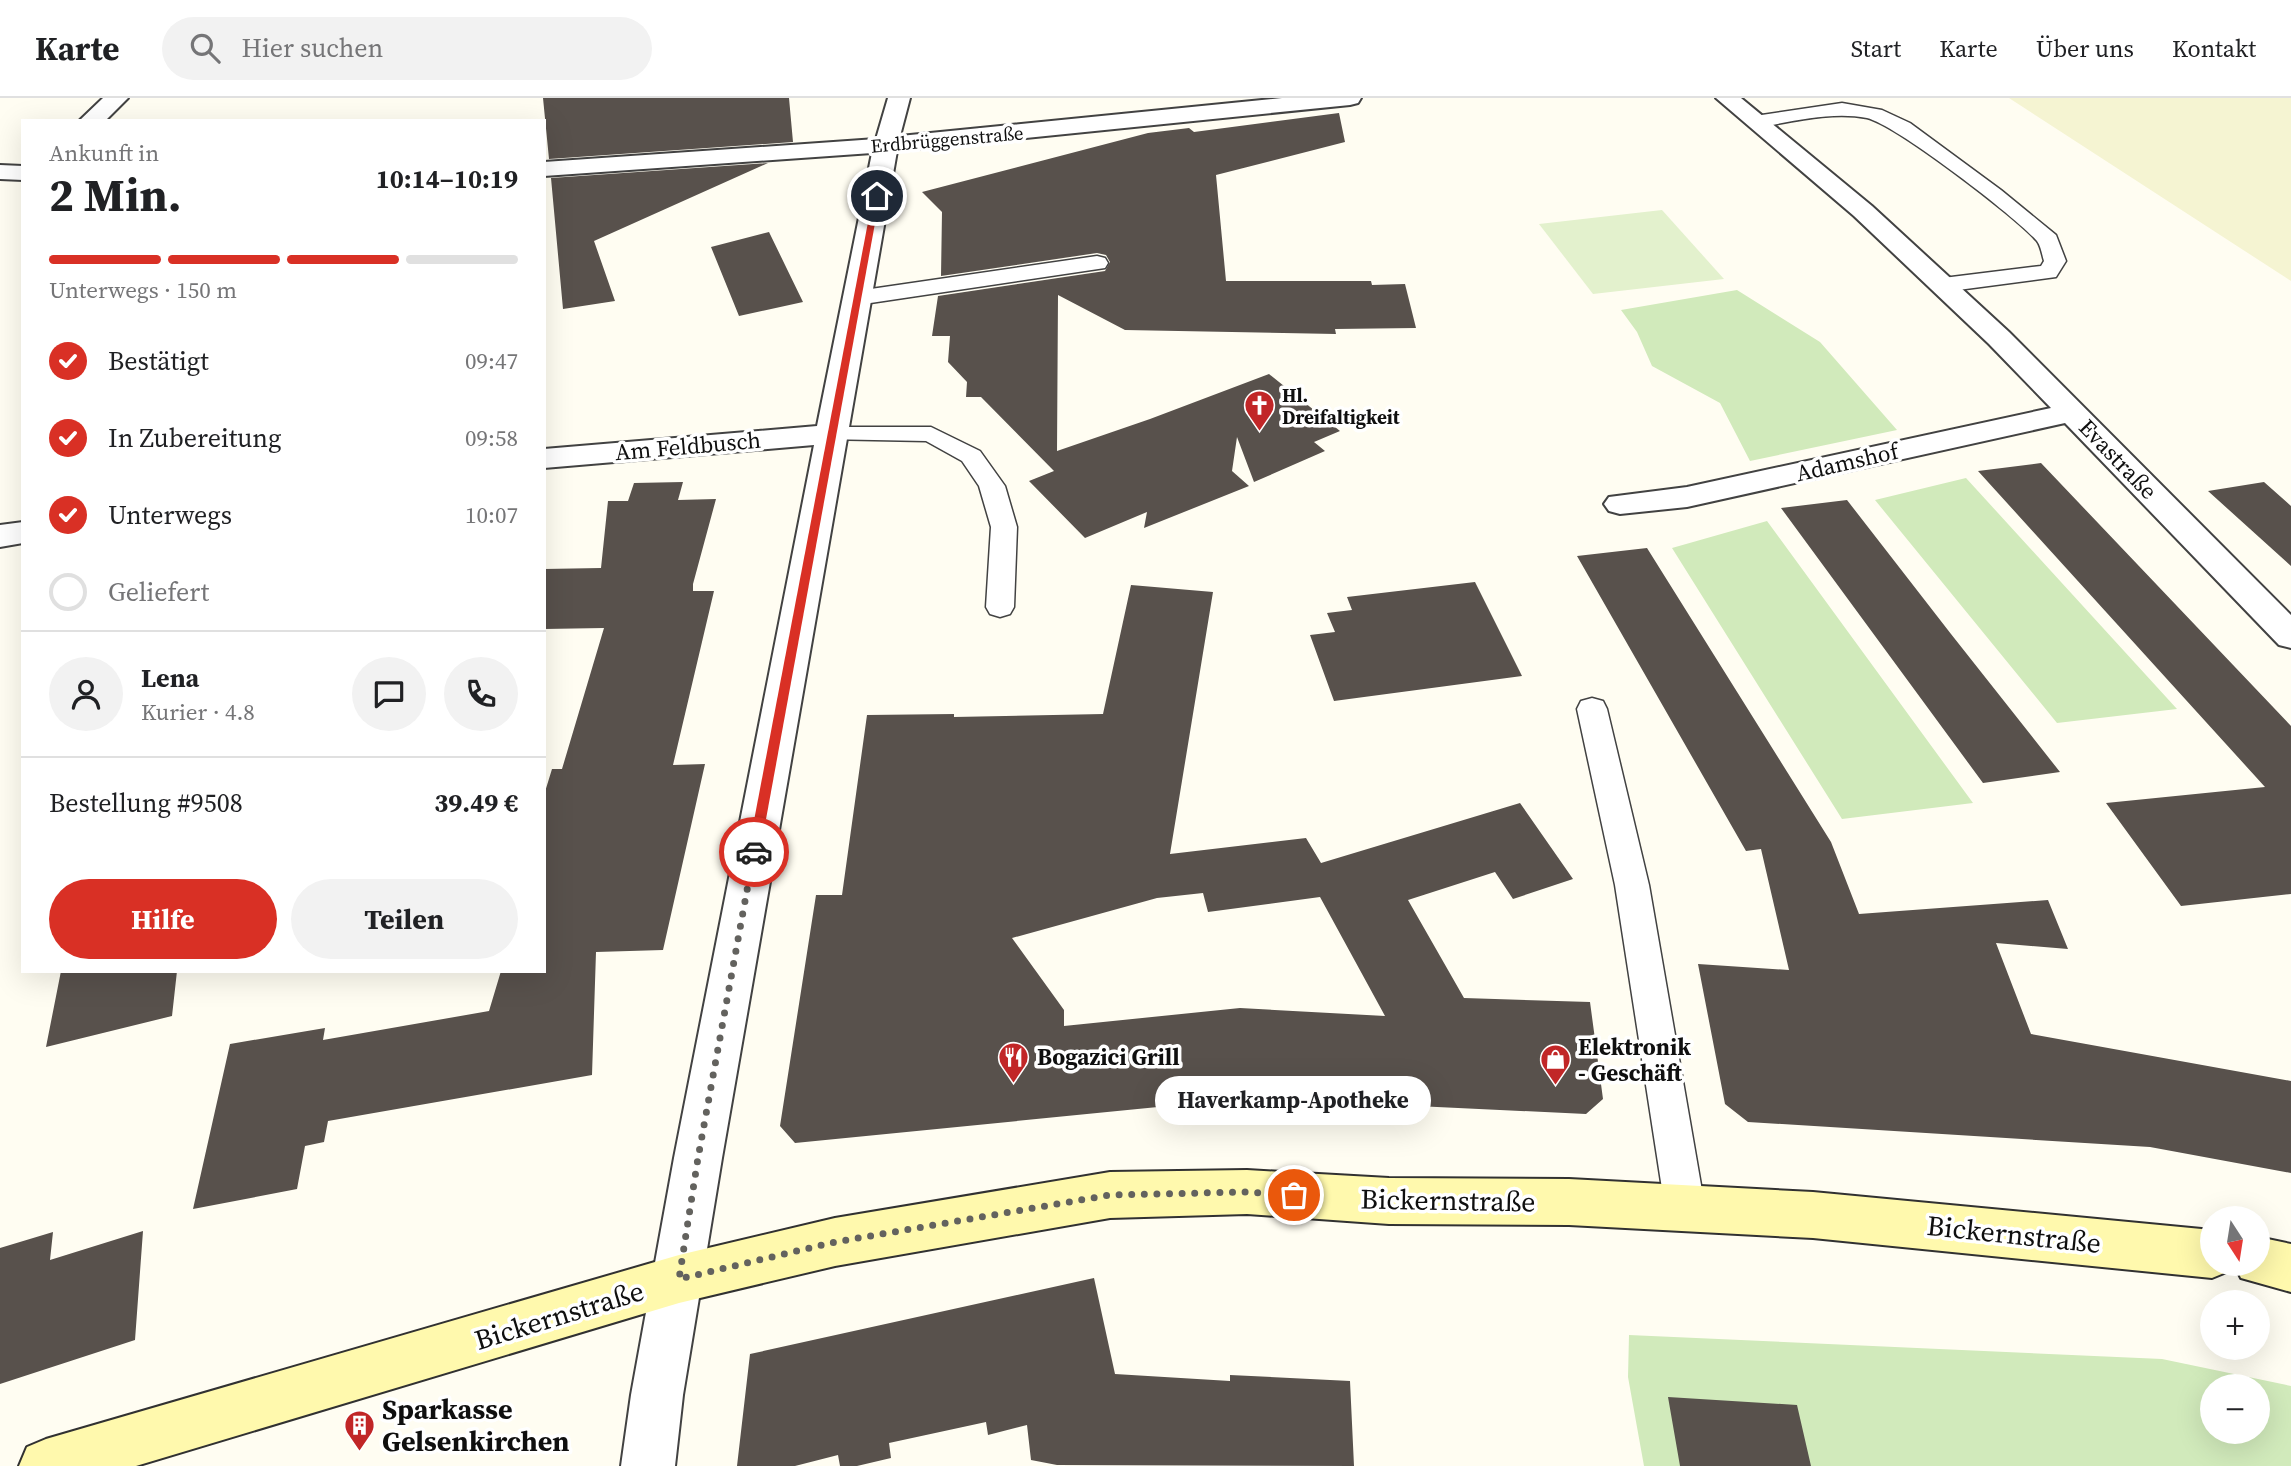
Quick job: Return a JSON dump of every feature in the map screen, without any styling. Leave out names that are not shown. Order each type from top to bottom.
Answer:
[{"type":"street","points":[[93,119],[117,98]]},
{"type":"street","points":[[648,1466],[657,1395],[700,1144],[831,434],[886,145],[899,98]]},
{"type":"street","name":"Erdbrüggenstraße","points":[[546,169],[886,145],[1350,98]]},
{"type":"street","name":"Evastraße","points":[[1727,98],[1863,211],[1943,285],[2073,412],[2291,636]]},
{"type":"street","points":[[0,172],[21,173]]},
{"type":"street","name":"Adamshof","points":[[1620,504],[1687,497],[2073,412]]},
{"type":"street","name":"Am Feldbusch","points":[[546,459],[831,434]]},
{"type":"street","points":[[0,536],[21,532]]},
{"type":"street","name":"Bickernstraße","points":[[46,1466],[679,1279],[835,1242],[1110,1195],[1247,1192],[1389,1200],[1569,1202],[1685,1208],[1813,1215],[2200,1253]]},
{"type":"street","points":[[2270,1264],[2291,1268]]},
{"type":"lane","points":[[1755,122],[1842,109],[1875,114],[1903,127],[1994,194],[2048,240],[2055,261],[2048,272],[1943,285]]},
{"type":"lane","points":[[857,298],[1097,263]]},
{"type":"lane","points":[[831,434],[931,434],[971,456],[992,486],[1004,527],[1000,607]]},
{"type":"lane","points":[[1592,709],[1632,885],[1685,1208]]},
{"type":"green space","points":[[2009,98],[2291,98],[2291,281]]},
{"type":"green space","points":[[1662,210],[1724,279],[1593,294],[1539,224]]},
{"type":"green space","points":[[1737,290],[1820,342],[1897,430],[1750,461],[1720,403],[1652,366],[1637,332],[1621,310]]},
{"type":"green space","points":[[1966,478],[2177,709],[2057,723],[1875,500]]},
{"type":"green space","points":[[1767,521],[1973,803],[1842,819],[1672,548]]},
{"type":"green space","points":[[1629,1335],[2162,1359],[2234,1374],[2200,1374],[2200,1444],[2270,1444],[2270,1382],[2291,1386],[2291,1466],[1644,1466],[1628,1377]]},
{"type":"building","points":[[543,98],[789,98],[793,142],[549,159]]},
{"type":"building","points":[[1339,113],[1345,142],[1216,175],[1226,281],[1371,281],[1372,285],[1405,284],[1416,328],[1335,329],[1336,334],[1125,330],[1058,295],[1057,451],[1269,374],[1340,431],[1314,442],[1325,451],[1254,482],[1237,437],[1232,471],[1249,486],[1144,528],[1147,512],[1085,538],[1029,481],[1054,471],[981,397],[966,397],[967,382],[948,362],[950,336],[932,336],[938,296],[1105,271],[1110,262],[1106,255],[1097,253],[941,276],[942,212],[922,192],[1148,133],[1189,128],[1194,132]]},
{"type":"building","points":[[768,163],[594,241],[615,301],[563,309],[551,178]]},
{"type":"building","points":[[769,232],[803,302],[739,316],[711,247]]},
{"type":"building","points":[[2041,463],[2291,726],[2291,894],[2181,906],[2106,803],[2265,787],[1978,471]]},
{"type":"building","points":[[683,482],[678,500],[716,499],[693,584],[693,591],[714,591],[673,765],[705,764],[663,950],[596,952],[592,1075],[328,1121],[324,1142],[305,1146],[297,1189],[193,1209],[230,1044],[325,1028],[323,1040],[489,1011],[500,973],[546,973],[546,788],[552,769],[562,769],[604,628],[546,629],[546,569],[601,568],[608,501],[628,501],[634,483]]},
{"type":"building","points":[[2264,482],[2291,506],[2291,566],[2208,491]]},
{"type":"building","points":[[1847,500],[2060,772],[1983,783],[1781,508]]},
{"type":"building","points":[[1647,548],[1831,842],[1859,914],[2048,900],[2068,949],[1996,943],[2031,1034],[2291,1081],[2291,1173],[2150,1147],[1748,1122],[1725,1104],[1698,964],[1789,970],[1761,849],[1746,851],[1577,556]]},
{"type":"building","points":[[1475,582],[1522,676],[1334,701],[1310,635],[1335,632],[1327,613],[1352,610],[1347,597]]},
{"type":"building","points":[[1131,585],[1213,592],[1170,854],[1306,838],[1321,863],[1520,803],[1573,879],[1513,899],[1495,872],[1408,900],[1464,998],[1590,1002],[1603,1099],[1586,1114],[1249,1098],[795,1143],[780,1126],[816,895],[842,895],[867,715],[954,714],[954,717],[1103,714]],"holes":[[[1203,893],[1208,912],[1320,897],[1385,1016],[1240,1008],[1064,1026],[1064,1010],[1012,938],[1157,898]]]},
{"type":"building","points":[[61,973],[177,973],[172,1016],[46,1047]]},
{"type":"building","points":[[143,1231],[135,1340],[0,1384],[0,1248],[53,1232],[50,1260]]},
{"type":"building","points":[[1094,1278],[1115,1374],[1230,1381],[1230,1375],[1350,1381],[1354,1466],[1057,1465],[1031,1460],[1027,1425],[988,1435],[986,1422],[889,1443],[891,1458],[857,1466],[840,1466],[838,1455],[795,1466],[737,1466],[750,1354]]},
{"type":"building","points":[[1668,1397],[1797,1405],[1811,1466],[1680,1466]]},
{"type":"way so far","points":[[754,852],[698,1158],[679,1279],[835,1242],[1110,1195],[1247,1192],[1294,1195]]},
{"type":"place","name":"Hl. Dreifaltigkeit","points":[[1259,433]]},
{"type":"place","name":"Bogazici Grill","points":[[1014,1084]]},
{"type":"place","name":"Elektronik - Geschäft","points":[[1555,1087]]},
{"type":"place","name":"Haverkamp-Apotheke","points":[[1294,1195]]},
{"type":"place","name":"Sparkasse Gelsenkirchen","points":[[359,1452]]},
{"type":"route","points":[[754,852],[877,196]]}]
